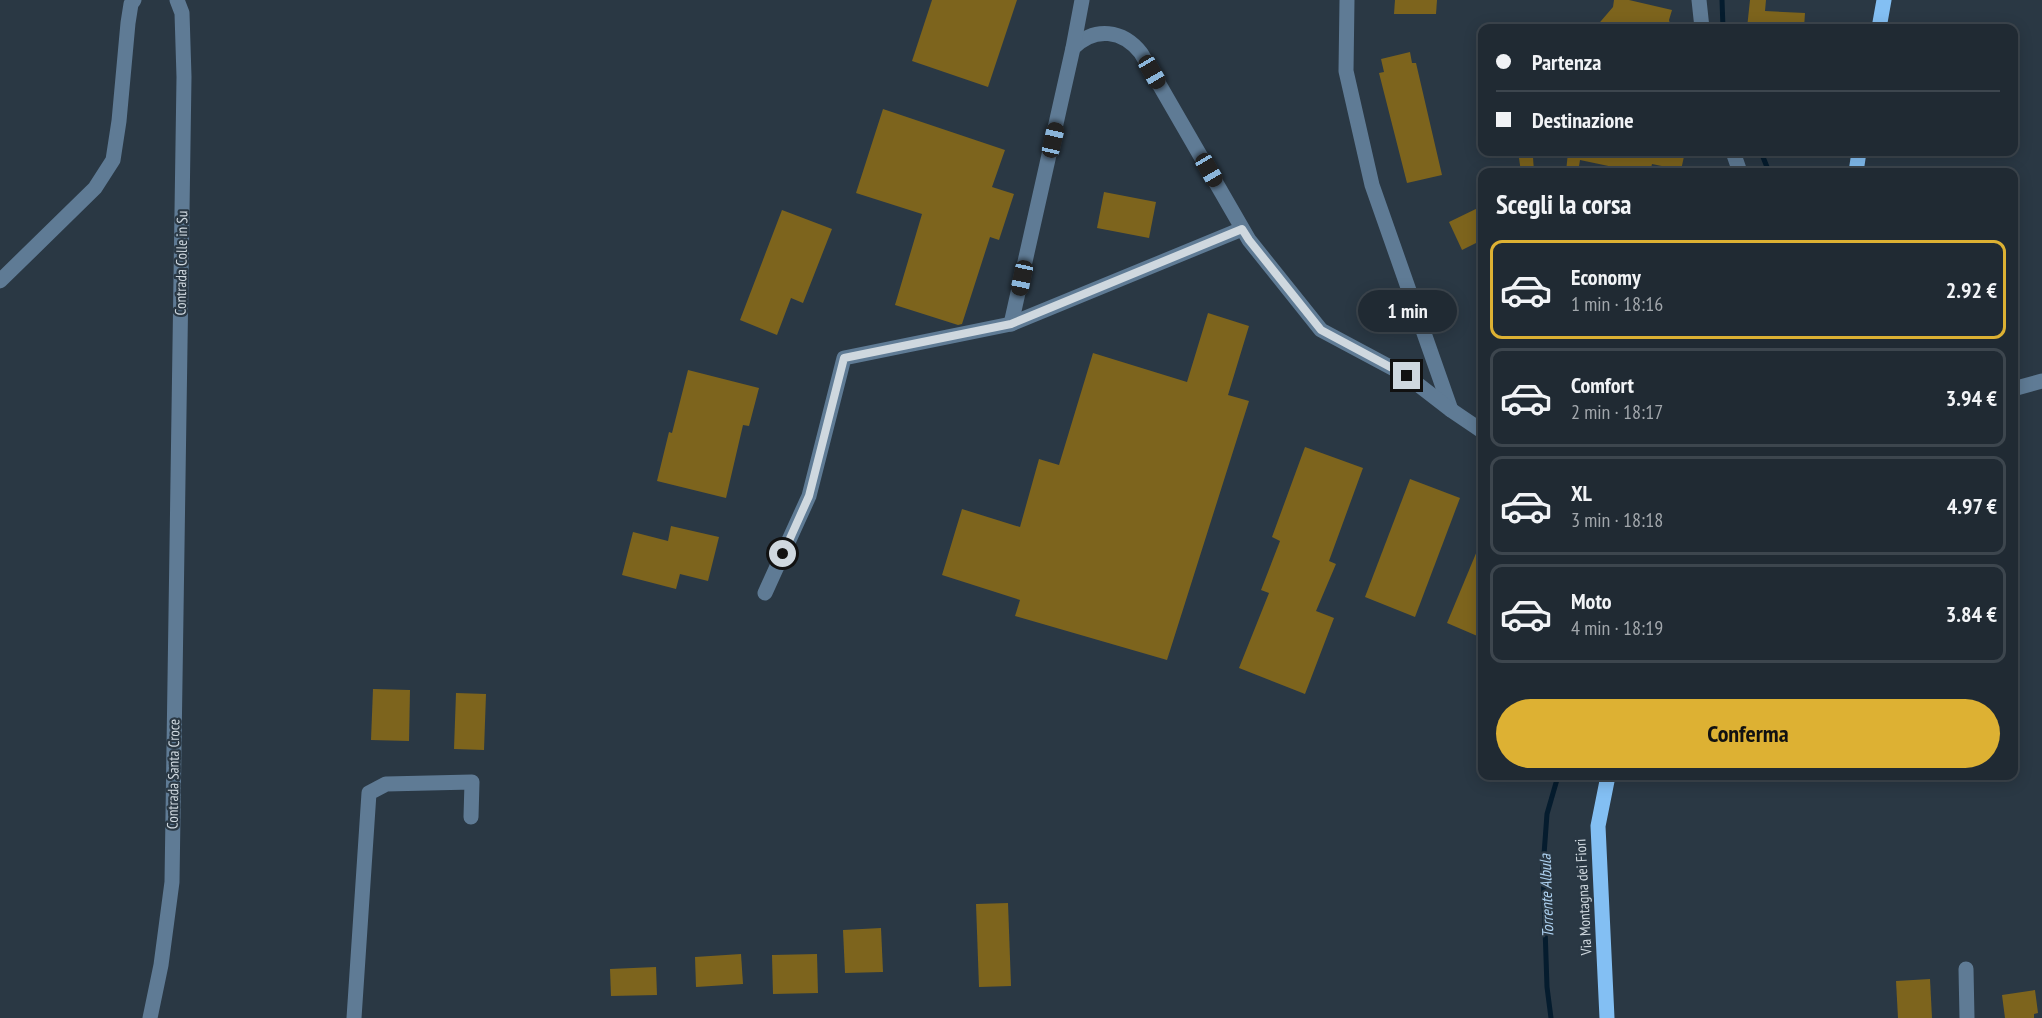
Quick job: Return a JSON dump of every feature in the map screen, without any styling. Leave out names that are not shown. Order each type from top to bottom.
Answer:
[{"type":"main road","points":[[1880,24],[1884,0]]},
{"type":"main road","name":"Via Montagna dei Fiori","points":[[1607,780],[1598,826],[1607,1018]]},
{"type":"street","points":[[0,281],[95,188],[113,160],[130,4],[134,0]]},
{"type":"street","name":"Contrada Colle in Su","points":[[177,0],[182,14],[184,77],[177,527]]},
{"type":"street","points":[[1011,324],[1082,0]]},
{"type":"street","points":[[1347,0],[1346,72],[1372,185],[1450,410]]},
{"type":"street","points":[[1699,0],[1702,24]]},
{"type":"street","points":[[1073,48],[1088,36],[1106,33],[1126,38],[1134,44],[1249,240],[1321,330],[1407,376],[1450,410],[1478,428]]},
{"type":"street","points":[[765,593],[809,496],[844,358],[1011,324],[1242,229]]},
{"type":"street","points":[[2018,388],[2042,381]]},
{"type":"street","name":"Contrada Santa Croce","points":[[150,1018],[161,965],[172,882],[177,527]]},
{"type":"street","points":[[354,1018],[369,793],[386,784],[472,782],[471,817]]},
{"type":"street","points":[[1966,969],[1967,1018]]},
{"type":"building","points":[[932,0],[1017,0],[988,87],[912,61]]},
{"type":"building","points":[[1395,0],[1437,0],[1436,14],[1394,14]]},
{"type":"building","points":[[1614,0],[1629,0],[1672,10],[1670,24],[1598,24],[1613,7]]},
{"type":"building","points":[[1750,0],[1766,0],[1765,11],[1805,13],[1804,24],[1747,24]]},
{"type":"building","points":[[1410,52],[1412,63],[1416,63],[1442,175],[1407,183],[1379,73],[1384,72],[1381,59]]},
{"type":"building","points":[[883,109],[1005,150],[992,187],[1014,194],[999,240],[990,237],[962,324],[958,325],[895,305],[922,214],[856,193]]},
{"type":"building","points":[[1568,156],[1684,156],[1681,168],[1652,164],[1651,168],[1618,168],[1580,160],[1579,168],[1566,168]]},
{"type":"building","points":[[1533,157],[1534,168],[1520,168],[1519,158]]},
{"type":"building","points":[[1104,192],[1156,202],[1149,238],[1097,228]]},
{"type":"building","points":[[1478,208],[1478,242],[1462,250],[1449,222]]},
{"type":"building","points":[[782,210],[832,229],[803,303],[791,298],[777,335],[740,320]]},
{"type":"building","points":[[1208,313],[1249,326],[1228,395],[1249,401],[1167,660],[1015,616],[1020,600],[942,575],[962,509],[1020,527],[1039,459],[1059,465],[1093,353],[1187,382]]},
{"type":"building","points":[[688,370],[759,388],[749,426],[743,425],[726,498],[657,481]]},
{"type":"building","points":[[1305,447],[1363,468],[1329,561],[1336,564],[1316,611],[1334,618],[1305,694],[1239,668],[1269,593],[1261,590],[1280,541],[1272,537]]},
{"type":"building","points":[[1410,479],[1460,498],[1415,617],[1365,597]]},
{"type":"building","points":[[671,526],[719,537],[708,581],[680,574],[676,589],[622,575],[633,532],[668,541]]},
{"type":"building","points":[[1478,549],[1478,636],[1447,623]]},
{"type":"building","points":[[373,689],[410,690],[409,741],[371,740]]},
{"type":"building","points":[[456,693],[486,694],[484,750],[454,749]]},
{"type":"building","points":[[1008,903],[1011,986],[979,987],[976,904]]},
{"type":"building","points":[[881,928],[883,972],[845,973],[843,930]]},
{"type":"building","points":[[741,954],[743,984],[696,987],[695,957]]},
{"type":"building","points":[[817,954],[818,993],[773,994],[772,955]]},
{"type":"building","points":[[656,967],[657,995],[611,996],[610,969]]},
{"type":"building","points":[[1930,979],[1932,1018],[1898,1018],[1896,981]]},
{"type":"building","points":[[2035,990],[2038,1013],[2034,1014],[2034,1018],[2005,1018],[2002,995]]},
{"type":"waterway","name":"Torrente Albula","points":[[1722,0],[1723,24]]},
{"type":"waterway","name":"Torrente Albula","points":[[1763,156],[1767,168]]},
{"type":"waterway","name":"Torrente Albula","points":[[1551,1018],[1547,987],[1543,868],[1547,814],[1557,780]]},
{"type":"route","points":[[783,554],[809,496],[844,358],[1011,324],[1242,229],[1321,330],[1407,376]]}]
